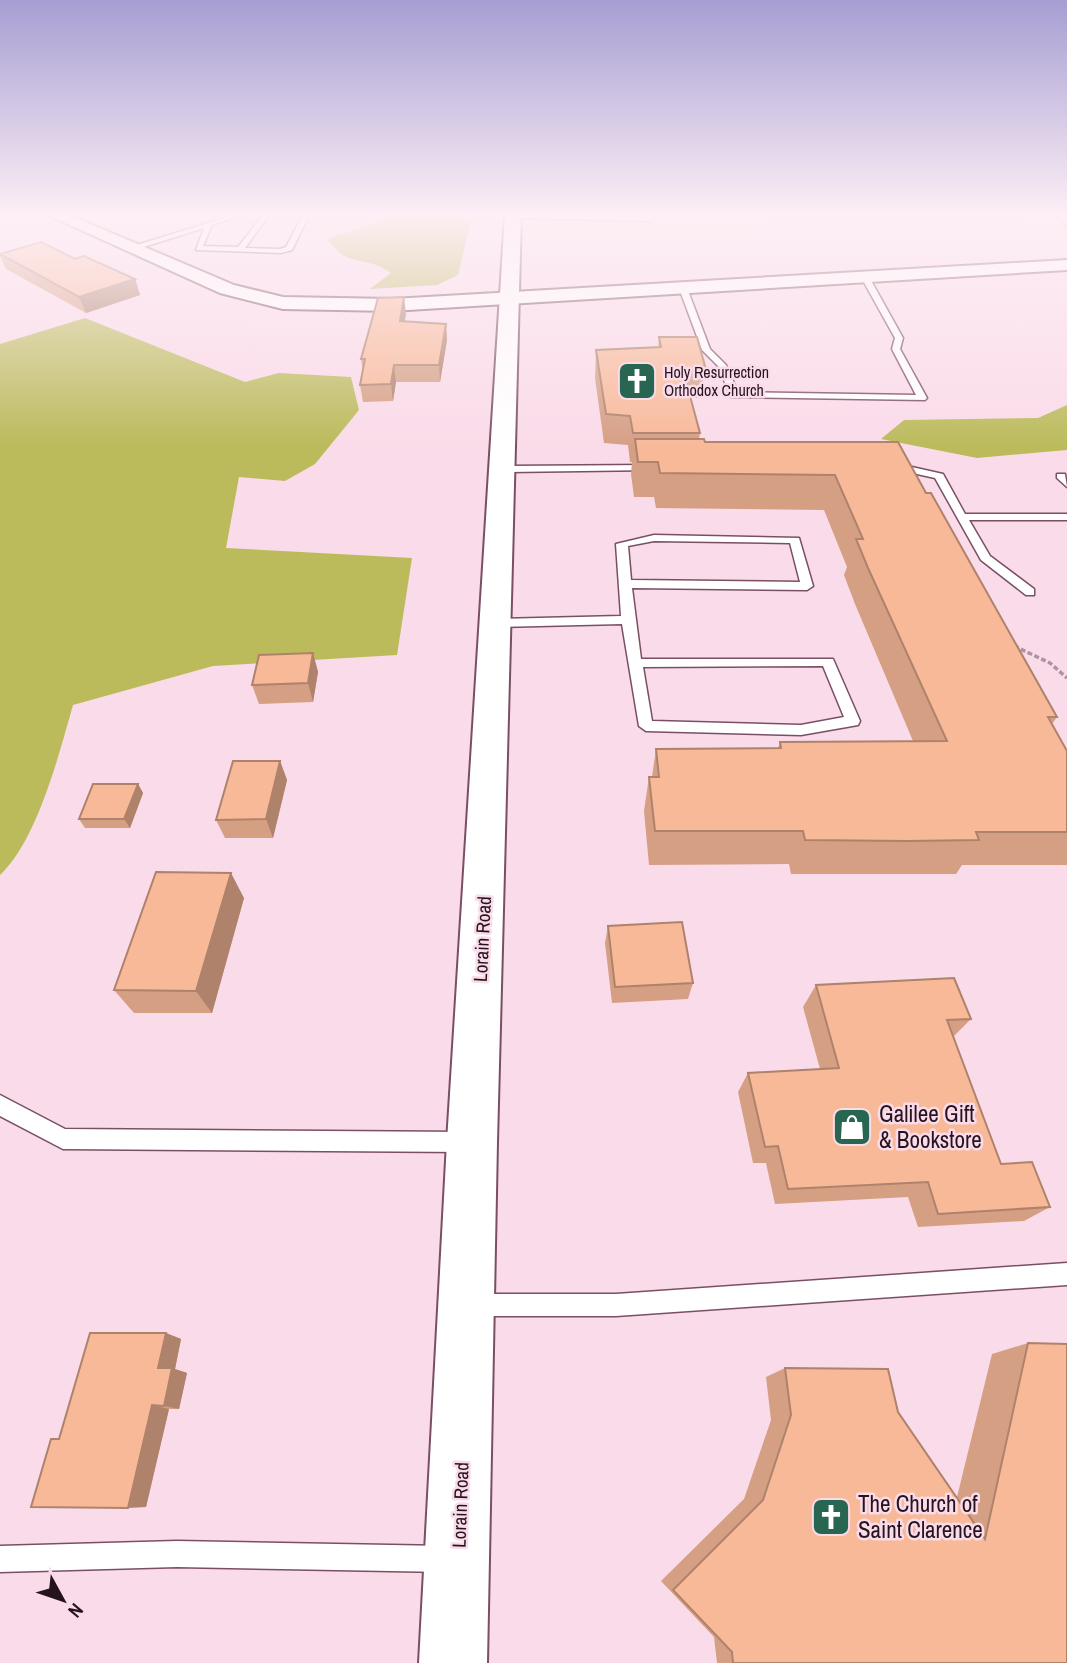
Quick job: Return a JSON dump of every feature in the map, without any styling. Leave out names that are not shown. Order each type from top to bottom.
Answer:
[{"type":"street","points":[[242,293],[284,303],[392,305],[611,293]]},
{"type":"street","name":"Lorain Road","points":[[453,1663],[472,1142],[510,293]]},
{"type":"lane","points":[[685,293],[706,350],[722,365],[734,395],[922,398],[896,349],[899,338],[874,293]]},
{"type":"lane","points":[[886,466],[900,466],[939,476],[985,558],[1030,592]]},
{"type":"lane","points":[[503,469],[665,467]]},
{"type":"lane","points":[[961,517],[1067,517]]},
{"type":"lane","points":[[625,584],[807,586],[794,540],[654,538],[622,544],[625,584],[628,620],[635,663],[646,726],[801,730],[853,721],[828,662],[635,663]]},
{"type":"lane","points":[[497,623],[628,620]]},
{"type":"lane","points":[[0,1105],[63,1139],[472,1142]]},
{"type":"lane","points":[[468,1305],[617,1305],[1067,1274]]},
{"type":"lane","points":[[0,1559],[177,1554],[458,1559]]},
{"type":"path","points":[[1005,640],[1050,663],[1067,678]]},
{"type":"shaded area","points":[[85,318],[245,382],[279,373],[351,377],[359,410],[315,464],[285,481],[239,477],[226,548],[412,558],[397,655],[213,666],[73,705],[54,771],[36,819],[13,860],[0,875],[0,344]]},
{"type":"shaded area","points":[[1067,405],[1067,450],[977,458],[881,439],[904,420],[1038,418]]},
{"type":"building","points":[[71,293],[93,293],[79,297]]},
{"type":"building","points":[[404,297],[400,321],[446,324],[439,365],[394,365],[391,384],[360,385],[365,359],[361,359],[378,298]]},
{"type":"building","points":[[659,337],[697,337],[705,366],[699,366],[701,370],[683,370],[700,433],[633,433],[630,416],[606,414],[596,350],[661,347]]},
{"type":"building","points":[[635,439],[704,439],[705,442],[898,442],[926,493],[931,493],[1057,717],[1048,717],[1067,751],[1067,832],[976,832],[979,840],[907,841],[805,840],[803,831],[655,831],[649,777],[659,777],[656,749],[781,748],[780,742],[947,741],[868,568],[856,539],[863,539],[835,475],[660,473],[658,462],[638,462]]},
{"type":"building","points":[[313,653],[308,683],[252,685],[259,655]]},
{"type":"building","points":[[233,761],[280,761],[266,819],[216,820]]},
{"type":"building","points":[[93,784],[138,784],[124,819],[79,819]]},
{"type":"building","points":[[156,872],[231,873],[196,991],[114,990]]},
{"type":"building","points":[[682,922],[693,983],[615,987],[608,926]]},
{"type":"building","points":[[954,978],[971,1019],[947,1020],[1001,1164],[1032,1162],[1050,1207],[938,1214],[928,1182],[788,1189],[778,1146],[765,1147],[748,1073],[839,1068],[816,985]]},
{"type":"building","points":[[90,1333],[166,1333],[158,1368],[172,1368],[164,1406],[152,1405],[128,1508],[31,1507],[51,1439],[59,1439]]},
{"type":"building","name":"The Church of Saint Clarence","points":[[1028,1343],[1067,1344],[1067,1663],[733,1663],[732,1652],[673,1590],[763,1500],[791,1415],[785,1368],[888,1369],[898,1412],[985,1539]]},
{"type":"place","name":"Holy Resurrection Orthodox Church","points":[[637,381]]},
{"type":"place","name":"Galilee Gift & Bookstore","points":[[852,1127]]},
{"type":"place","name":"The Church of Saint Clarence","points":[[831,1517]]}]
